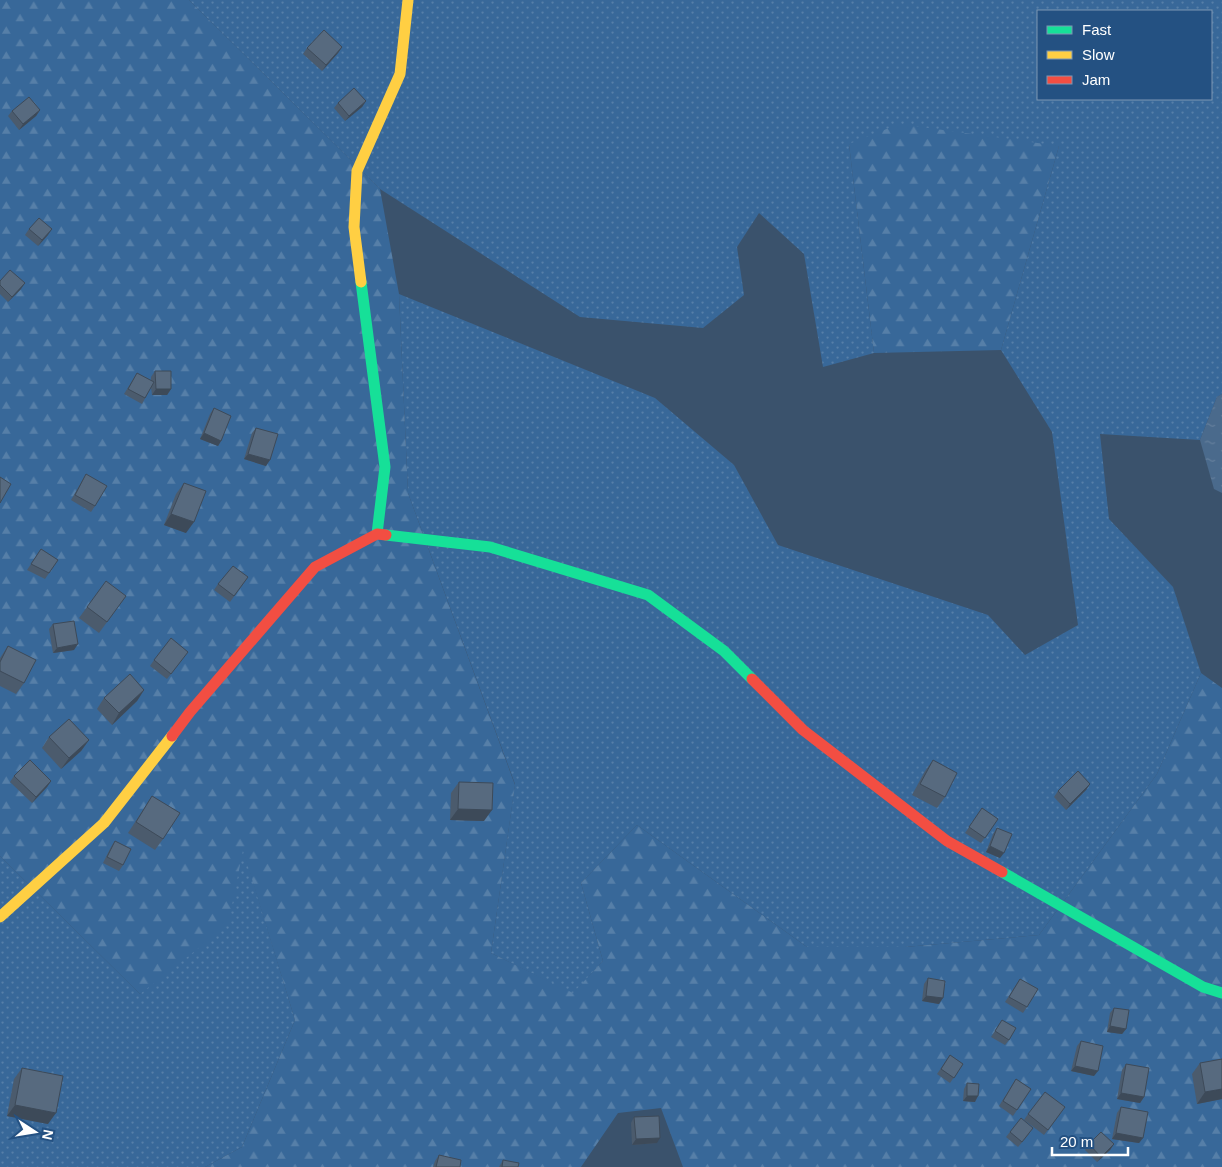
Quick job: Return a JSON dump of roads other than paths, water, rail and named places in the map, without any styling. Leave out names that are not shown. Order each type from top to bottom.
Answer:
[{"type":"street","points":[[377,534],[385,467],[354,226],[357,171],[400,74],[408,0]]},
{"type":"street","points":[[0,917],[104,823],[190,712],[315,567],[377,534],[490,547],[648,595],[724,651],[803,730],[947,841],[1203,987],[1222,993]]},
{"type":"water","points":[[1222,394],[1222,493],[1214,489],[1200,440],[1217,397]]}]
